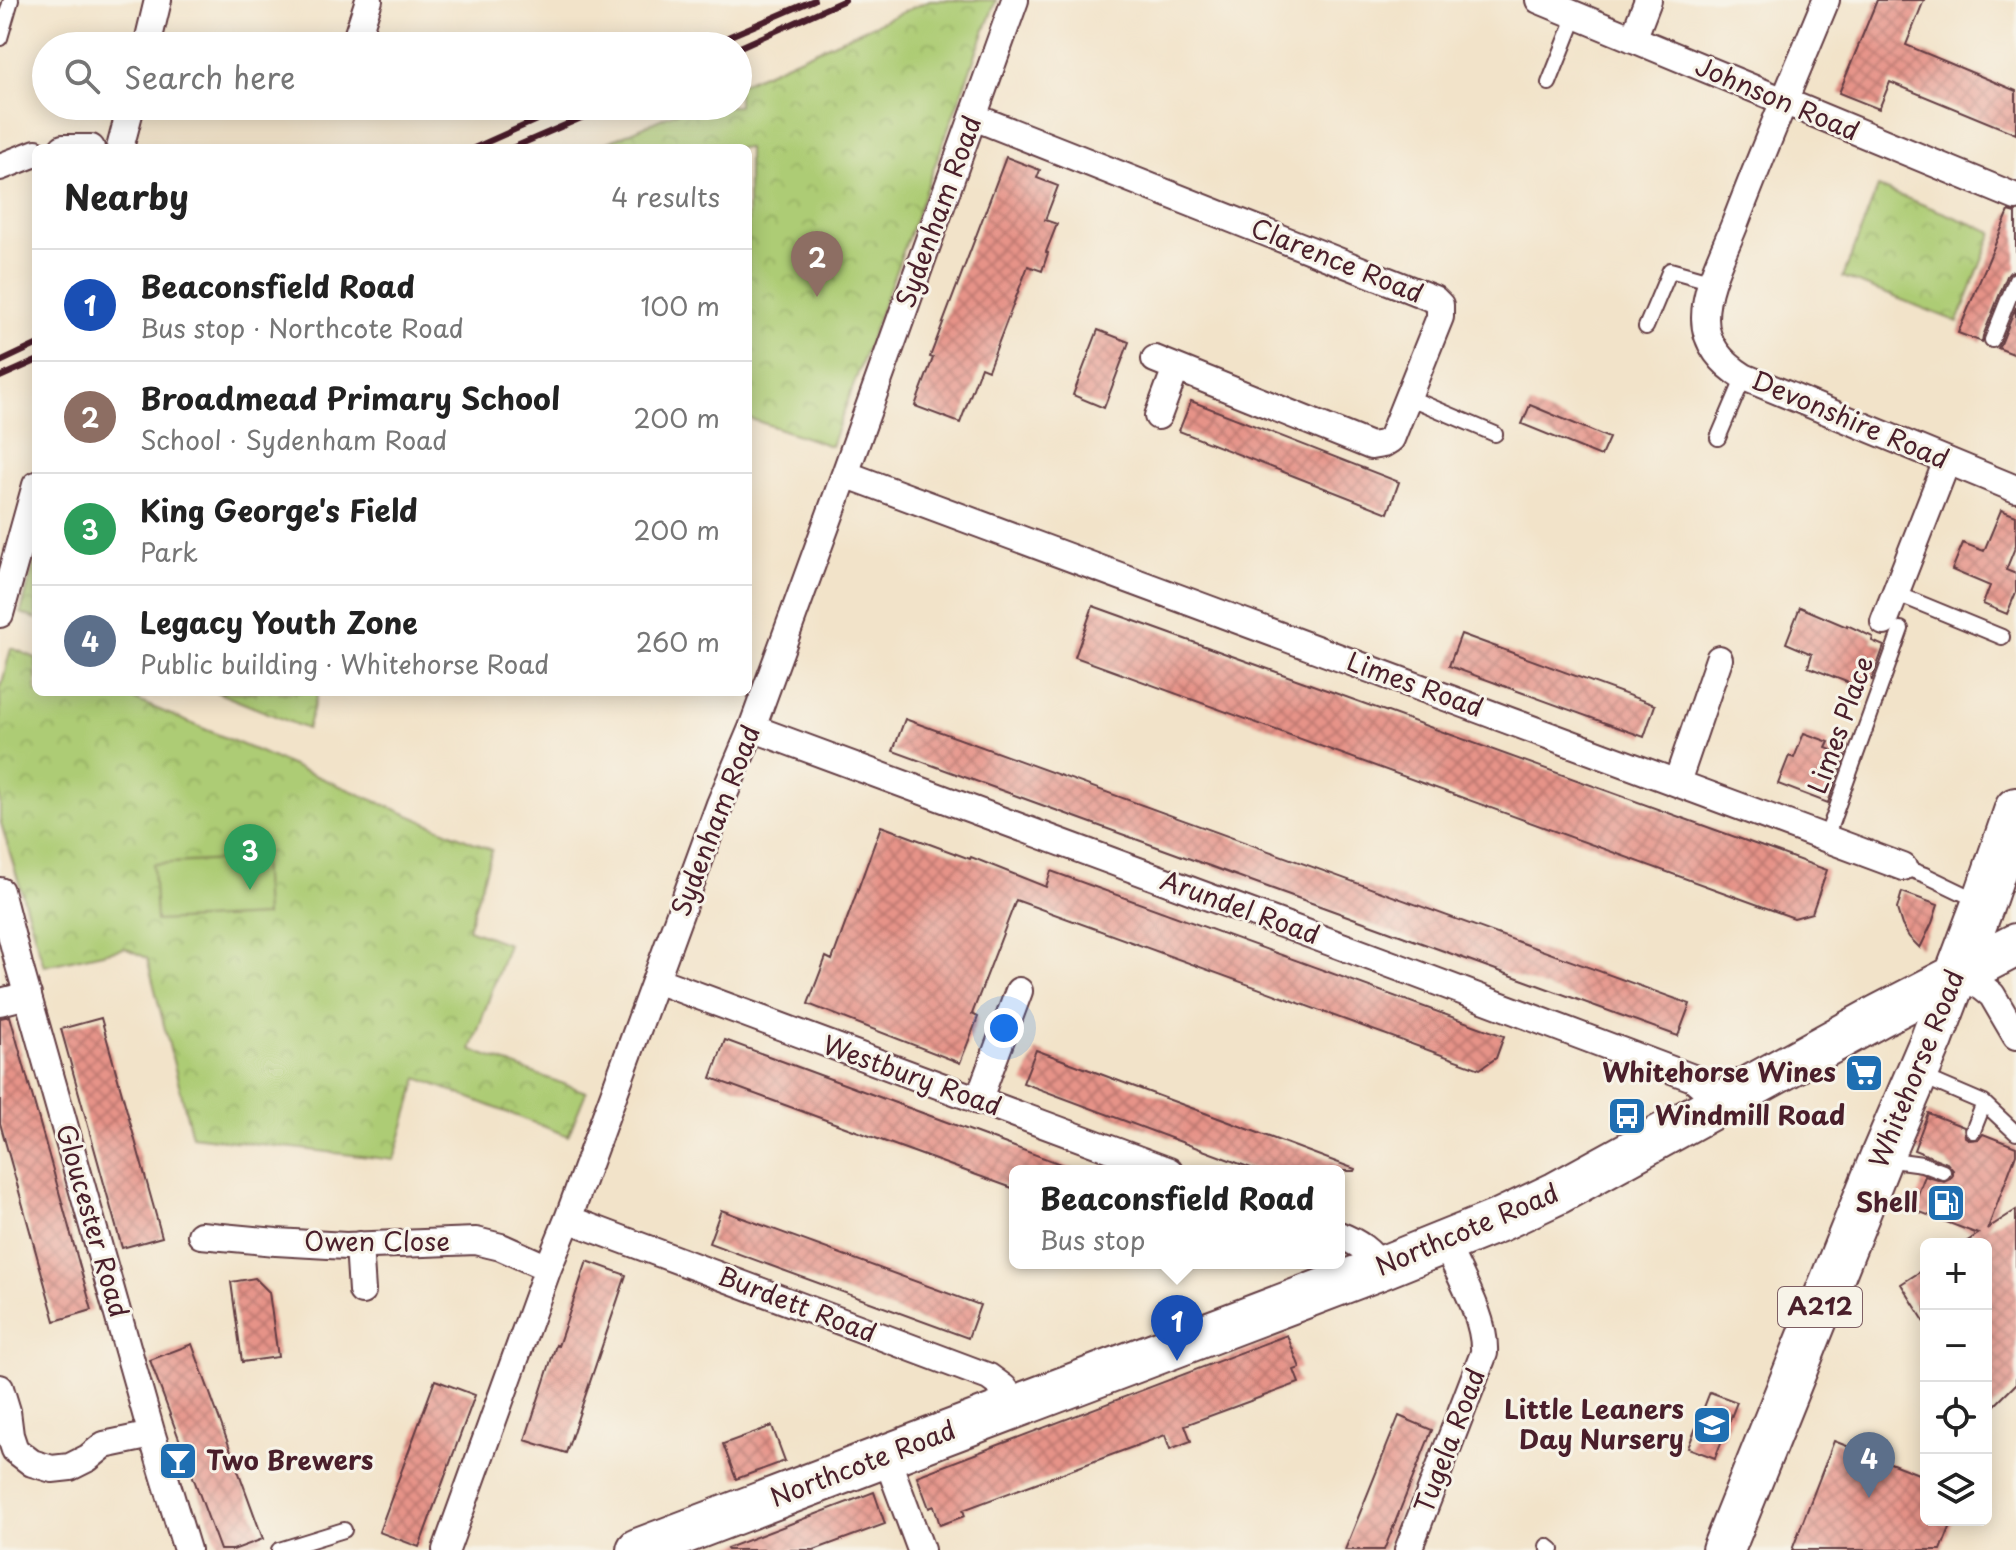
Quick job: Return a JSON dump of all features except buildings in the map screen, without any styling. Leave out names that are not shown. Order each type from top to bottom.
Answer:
[{"type":"main road","name":"Whitehorse Road","points":[[1723,1550],[1957,975],[2016,809]]},
{"type":"main road","points":[[1957,975],[2016,945]]},
{"type":"main road","name":"Northcote Road","points":[[638,1550],[1500,1220],[1557,1193],[1957,975]]},
{"type":"main road","points":[[1876,1018],[1900,1054],[1919,1070]]},
{"type":"street","points":[[150,32],[158,0]]},
{"type":"street","points":[[359,32],[369,0]]},
{"type":"street","name":"Sydenham Road","points":[[446,1550],[720,804],[752,728],[1015,0]]},
{"type":"street","name":"Johnson Road","points":[[1539,0],[2016,197]]},
{"type":"street","points":[[1633,39],[1648,0]]},
{"type":"street","name":"Devonshire Road","points":[[1826,0],[1713,282],[1705,317],[1709,339],[1719,356],[1744,377],[2016,489]]},
{"type":"street","name":"Clarence Road","points":[[974,117],[1434,299],[1440,305],[1440,317],[1391,439],[1383,444],[1371,446],[1166,363],[1158,416]]},
{"type":"street","points":[[121,144],[127,120]]},
{"type":"street","points":[[0,167],[32,155]]},
{"type":"street","points":[[1892,626],[1895,593],[1947,461]]},
{"type":"street","name":"Limes Road","points":[[845,474],[1903,867]]},
{"type":"street","points":[[0,614],[32,499]]},
{"type":"street","points":[[1677,782],[1719,659]]},
{"type":"street","name":"Arundel Road","points":[[752,728],[1693,1078],[1707,1090],[1716,1105]]},
{"type":"street","name":"Gloucester Road","points":[[0,891],[187,1550]]},
{"type":"street","points":[[1957,975],[1992,995],[2016,1036]]},
{"type":"street","name":"Westbury Road","points":[[656,980],[1153,1165]]},
{"type":"street","points":[[978,1101],[1019,991]]},
{"type":"street","points":[[0,1002],[28,995]]},
{"type":"street","name":"Burdett Road","points":[[568,1219],[989,1377],[1004,1388],[1017,1405]]},
{"type":"street","name":"Owen Close","points":[[201,1235],[359,1245],[476,1241],[501,1247],[548,1268]]},
{"type":"street","points":[[1345,1238],[1363,1246],[1381,1268]]},
{"type":"street","name":"Tugela Road","points":[[1408,1550],[1484,1353],[1484,1333],[1479,1318],[1445,1243]]},
{"type":"street","points":[[359,1245],[362,1291]]},
{"type":"street","points":[[0,1388],[15,1450],[32,1463],[52,1469],[70,1467],[104,1445],[152,1435]]},
{"type":"street","points":[[886,1456],[921,1550]]},
{"type":"lane","points":[[0,38],[11,0]]},
{"type":"lane","points":[[1549,83],[1576,15]]},
{"type":"lane","points":[[1646,327],[1670,270],[1713,282]]},
{"type":"lane","points":[[1992,340],[2016,280]]},
{"type":"lane","points":[[1718,438],[1744,377]]},
{"type":"lane","points":[[1408,397],[1495,434]]},
{"type":"lane","points":[[1895,593],[2002,637]]},
{"type":"lane","name":"Limes Place","points":[[1826,838],[1892,626]]},
{"type":"lane","name":"Limes Road","points":[[1903,867],[1983,904]]},
{"type":"lane","points":[[1919,1070],[1984,1103],[2016,1133]]},
{"type":"lane","points":[[1973,1131],[1984,1103]]},
{"type":"lane","points":[[1881,1158],[1922,1164],[1943,1172]]},
{"type":"lane","points":[[279,1550],[344,1530]]},
{"type":"green space","points":[[930,0],[996,0],[831,446],[752,419],[752,144],[604,144],[658,120],[752,120],[752,79]]},
{"type":"green space","points":[[1878,187],[1993,232],[1958,322],[1843,277]]},
{"type":"green space","points":[[32,571],[32,617],[21,613]]},
{"type":"green space","points":[[11,648],[32,656],[32,696],[126,696],[492,850],[468,929],[508,944],[471,1050],[586,1092],[568,1136],[418,1078],[394,1160],[192,1136],[147,958],[125,948],[44,966],[0,820],[0,691]]},
{"type":"green space","points":[[226,696],[317,696],[307,729]]},
{"type":"green space","points":[[262,858],[265,916],[156,921],[153,864]]},
{"type":"railway","points":[[740,32],[814,0]]},
{"type":"railway","points":[[752,42],[845,0]]},
{"type":"railway","points":[[483,144],[537,120]]},
{"type":"railway","points":[[521,144],[577,120]]},
{"type":"railway","points":[[0,362],[32,347]]},
{"type":"railway","points":[[0,377],[32,363]]},
{"type":"place","name":"Broadmead Primary School","points":[[817,297]]},
{"type":"place","name":"King George's Field","points":[[250,890]]},
{"type":"place","name":"Whitehorse Wines","points":[[1864,1073]]},
{"type":"place","name":"Windmill Road","points":[[1627,1116]]},
{"type":"place","name":"Shell","points":[[1946,1203]]},
{"type":"place","name":"Beaconsfield Road","points":[[1177,1361]]},
{"type":"place","name":"Little Leaners Day Nursery","points":[[1712,1425]]},
{"type":"place","name":"Two Brewers","points":[[178,1461]]},
{"type":"place","name":"Legacy Youth Zone","points":[[1869,1498]]}]
